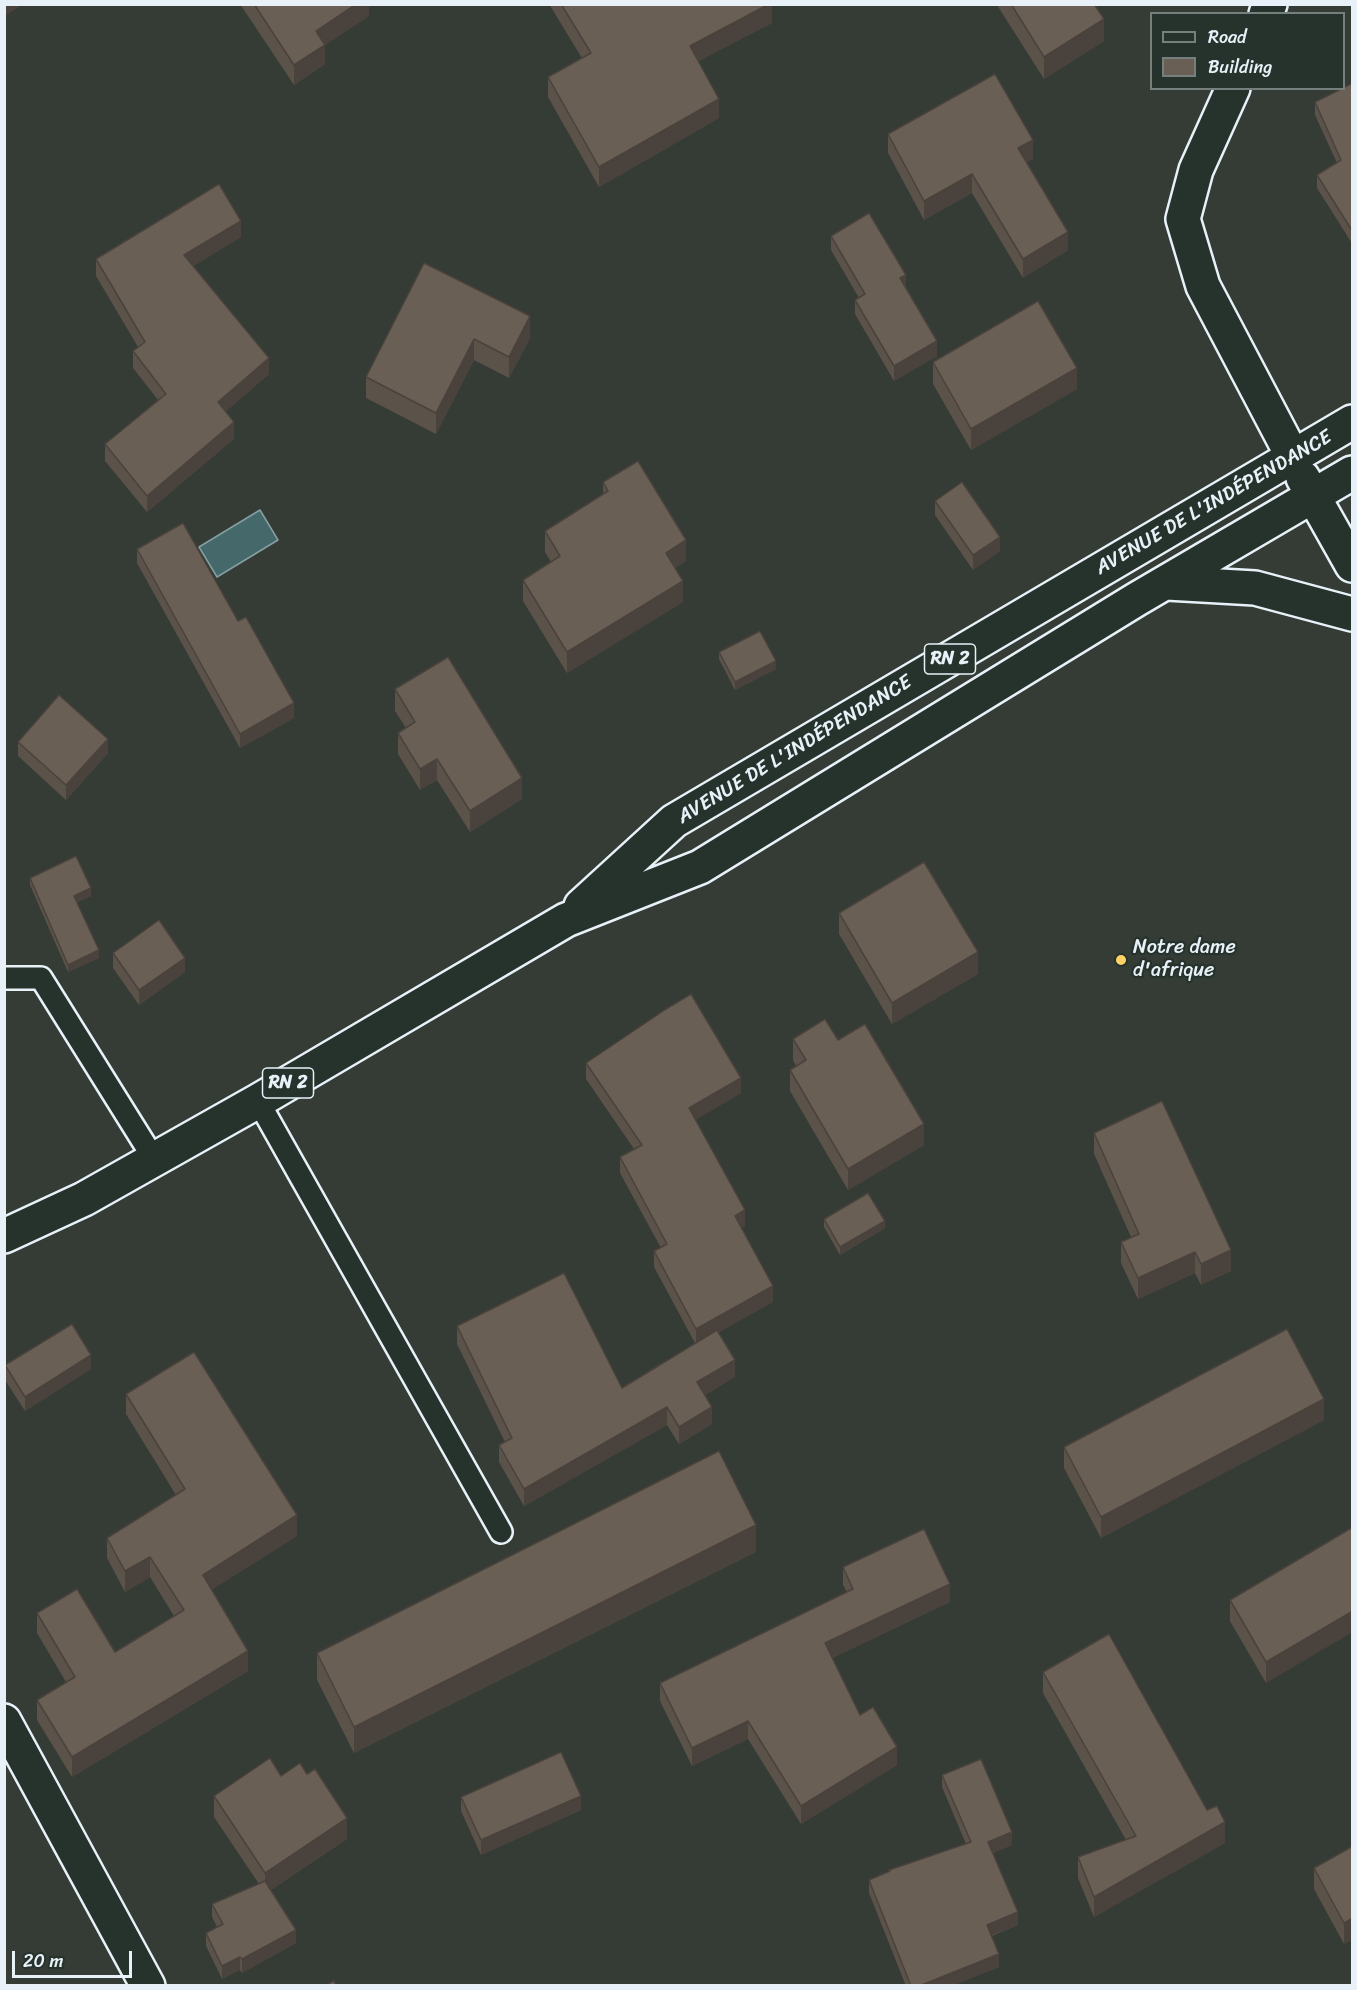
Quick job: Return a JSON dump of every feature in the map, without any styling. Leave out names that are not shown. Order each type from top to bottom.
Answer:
[{"type":"main road","points":[[1232,90],[1196,170],[1183,219],[1203,286],[1313,497],[1353,565]]},
{"type":"main road","name":"AVENUE DE L'INDÉPENDANCE","points":[[566,920],[674,821],[1353,422]]},
{"type":"main road","name":"AVENUE DE L'INDÉPENDANCE","points":[[4,1236],[84,1199],[258,1101],[566,920],[700,867],[1137,599],[1353,473]]},
{"type":"main road","points":[[1167,583],[1256,588],[1353,614]]},
{"type":"main road","points":[[4,1721],[148,1986]]},
{"type":"lane","points":[[4,978],[41,978],[154,1159]]},
{"type":"lane","points":[[258,1101],[501,1532]]},
{"type":"water","points":[[260,510],[278,540],[217,577],[199,547]]},
{"type":"building","points":[[254,4],[356,4],[316,31],[325,45],[294,65]]},
{"type":"building","points":[[561,4],[769,4],[690,46],[719,99],[599,167],[548,77],[591,53]]},
{"type":"building","points":[[1011,4],[1094,4],[1104,19],[1044,57]]},
{"type":"building","points":[[995,74],[1033,140],[1018,148],[1068,232],[1023,259],[972,174],[924,201],[888,134]]},
{"type":"building","points":[[1353,83],[1353,232],[1317,175],[1341,160],[1315,102],[1339,90],[1345,90],[1345,87]]},
{"type":"building","points":[[219,184],[241,221],[184,255],[269,358],[218,402],[234,422],[147,496],[105,444],[166,394],[133,351],[145,342],[96,259]]},
{"type":"building","points":[[869,213],[906,275],[900,278],[937,341],[894,366],[855,300],[865,294],[831,236]]},
{"type":"building","points":[[424,263],[530,316],[509,357],[474,339],[436,413],[366,377]]},
{"type":"building","points":[[1038,301],[1077,368],[971,429],[933,362]]},
{"type":"building","points":[[638,461],[686,540],[666,553],[683,581],[567,652],[523,580],[560,556],[545,531],[608,491],[603,482]]},
{"type":"building","points":[[962,482],[1000,537],[973,555],[935,501]]},
{"type":"building","points":[[183,523],[238,621],[246,617],[294,703],[240,734],[137,549]]},
{"type":"building","points":[[760,631],[776,661],[735,682],[719,652]]},
{"type":"building","points":[[448,657],[522,778],[470,811],[437,759],[420,769],[398,733],[415,722],[395,689]]},
{"type":"building","points":[[59,695],[108,739],[66,785],[18,742]]},
{"type":"building","points":[[76,856],[91,888],[74,896],[99,950],[68,965],[30,878]]},
{"type":"building","points":[[924,862],[978,952],[892,1003],[839,913]]},
{"type":"building","points":[[159,920],[185,958],[139,990],[113,953]]},
{"type":"building","points":[[691,994],[741,1078],[689,1108],[745,1210],[735,1216],[773,1286],[696,1329],[654,1251],[667,1244],[620,1157],[642,1145],[586,1063]]},
{"type":"building","points":[[825,1019],[838,1040],[865,1024],[924,1124],[848,1169],[790,1070],[806,1060],[793,1039]]},
{"type":"building","points":[[1162,1101],[1231,1250],[1201,1264],[1195,1252],[1138,1278],[1121,1242],[1139,1234],[1094,1133]]},
{"type":"building","points":[[868,1193],[885,1221],[840,1247],[824,1219]]},
{"type":"building","points":[[564,1273],[622,1388],[717,1330],[735,1360],[697,1382],[712,1407],[679,1427],[667,1407],[524,1489],[499,1445],[512,1438],[457,1326]]},
{"type":"building","points":[[72,1324],[91,1355],[25,1397],[5,1365]]},
{"type":"building","points":[[1287,1329],[1324,1399],[1101,1517],[1064,1447]]},
{"type":"building","points":[[194,1352],[297,1515],[203,1575],[248,1651],[72,1757],[37,1700],[75,1677],[37,1613],[77,1589],[115,1652],[184,1610],[150,1557],[125,1571],[107,1538],[185,1489],[126,1394]]},
{"type":"building","points":[[719,1451],[756,1525],[354,1727],[317,1653]]},
{"type":"building","points":[[1353,1527],[1353,1611],[1266,1662],[1230,1600]]},
{"type":"building","points":[[924,1529],[950,1584],[825,1643],[860,1715],[873,1707],[897,1747],[801,1806],[748,1721],[692,1748],[660,1683],[853,1589],[843,1567]]},
{"type":"building","points":[[1109,1634],[1207,1810],[1217,1806],[1225,1822],[1094,1897],[1078,1857],[1136,1836],[1043,1672]]},
{"type":"building","points":[[561,1752],[581,1796],[481,1840],[461,1797]]},
{"type":"building","points":[[270,1758],[281,1776],[300,1763],[307,1774],[315,1769],[347,1818],[265,1873],[214,1796]]},
{"type":"building","points":[[981,1759],[1012,1832],[988,1842],[1018,1912],[987,1925],[999,1954],[919,1986],[911,1986],[869,1880],[889,1870],[971,1842],[942,1775]]},
{"type":"building","points":[[1353,1846],[1353,1918],[1344,1923],[1314,1868]]},
{"type":"building","points":[[265,1881],[296,1930],[242,1959],[240,1957],[222,1966],[206,1933],[223,1924],[212,1904]]},
{"type":"building","points":[[334,1981],[336,1986],[324,1986]]},
{"type":"place","name":"Notre dame d'afrique","points":[[1121,960]]}]
